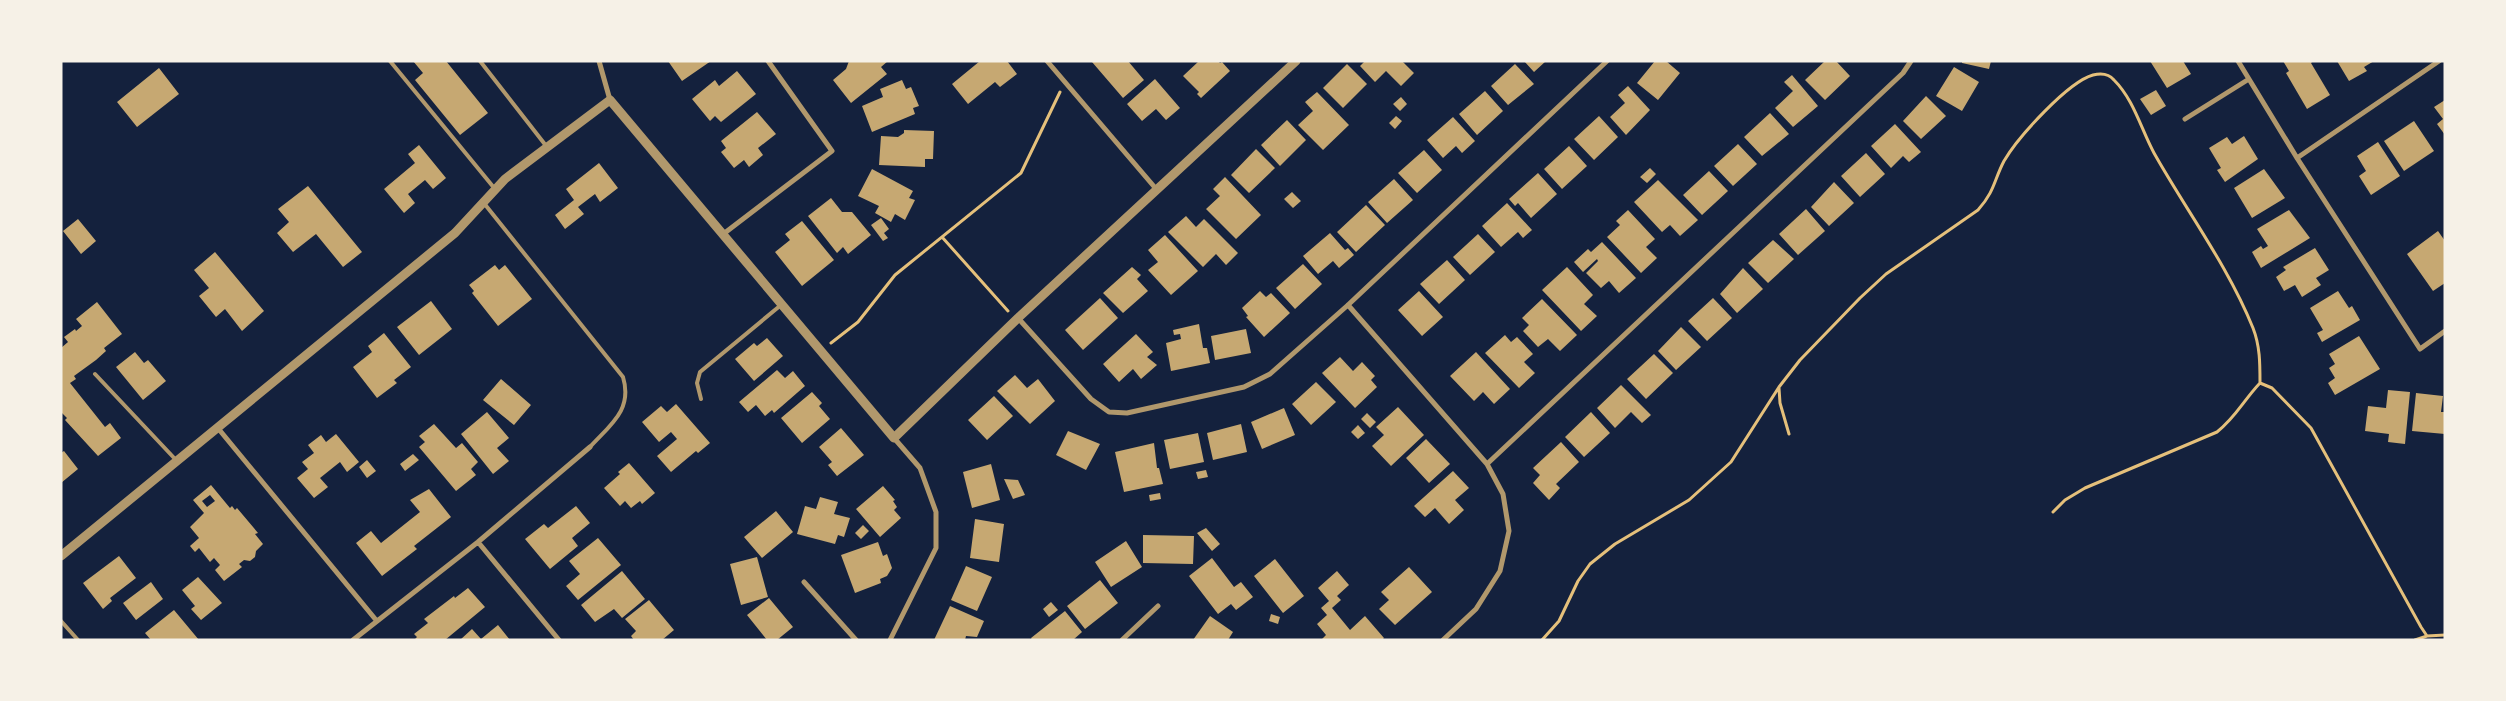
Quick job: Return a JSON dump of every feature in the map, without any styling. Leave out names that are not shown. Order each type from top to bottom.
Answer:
[{"type":"street","points":[[599,61],[610,100],[920,468],[936,512],[936,548],[890,640]]},
{"type":"street","points":[[722,235],[832,152],[768,61]]},
{"type":"street","points":[[1047,61],[1158,190]]},
{"type":"street","points":[[894,438],[1018,318],[1296,61]]},
{"type":"street","points":[[1018,318],[1091,399],[1109,412],[1127,413],[1244,387],[1270,374],[1348,305],[1607,61]]},
{"type":"street","points":[[1486,464],[1903,74],[1910,61]]},
{"type":"street","points":[[2238,61],[2296,158],[2420,349],[2445,331]]},
{"type":"street","points":[[2296,158],[2439,61]]},
{"type":"street","points":[[2185,119],[2249,79]]},
{"type":"street","points":[[61,556],[455,233],[505,179],[610,100]]},
{"type":"street","points":[[1348,305],[1486,464],[1503,494],[1509,531],[1500,571],[1476,609],[1443,640]]},
{"type":"street","points":[[217,427],[376,620]]},
{"type":"street","points":[[353,640],[376,620],[478,542],[590,447]]},
{"type":"street","points":[[478,542],[559,640]]},
{"type":"street","points":[[804,582],[856,640]]},
{"type":"street","points":[[1122,640],[1158,606]]},
{"type":"lane","points":[[390,61],[495,190]]},
{"type":"lane","points":[[480,61],[547,147]]},
{"type":"lane","points":[[483,202],[623,377],[627,396],[623,410],[590,447]]},
{"type":"lane","points":[[701,399],[697,383],[700,372],[781,305]]},
{"type":"lane","points":[[94,374],[176,460]]},
{"type":"lane","points":[[61,621],[78,640]]},
{"type":"path","points":[[1542,640],[1560,621],[1578,580],[1590,564],[1615,544],[1689,500],[1731,462],[1779,387],[1824,334],[1886,274],[1978,210],[1990,196],[2003,163],[2026,131],[2066,92],[2094,74],[2105,74],[2114,78],[2127,98],[2149,144],[2194,218],[2252,327],[2260,349],[2260,383],[2244,400],[2234,418],[2217,432],[2085,488],[2065,500],[2053,512]]},
{"type":"path","points":[[821,352],[858,322],[895,275],[1021,173],[1065,82]]},
{"type":"path","points":[[942,237],[1004,309],[1018,318]]},
{"type":"path","points":[[2260,383],[2272,388],[2311,428],[2398,588],[2427,636]]},
{"type":"path","points":[[1779,387],[1780,403],[1788,434]]},
{"type":"path","points":[[2415,640],[2427,636],[2445,636]]},
{"type":"building","points":[[413,61],[446,61],[488,113],[460,135],[415,80],[423,73]]},
{"type":"building","points":[[668,61],[711,61],[682,81]]},
{"type":"building","points":[[849,61],[888,61],[881,67],[887,74],[851,103],[833,80],[846,69]]},
{"type":"building","points":[[980,61],[1007,61],[1017,74],[1000,87],[995,82],[968,104],[952,84]]},
{"type":"building","points":[[1128,61],[1144,80],[1123,98],[1092,62]]},
{"type":"building","points":[[1199,61],[1222,62],[1230,71],[1201,98],[1197,94],[1199,92],[1183,76]]},
{"type":"building","points":[[1365,61],[1402,61],[1414,73],[1401,86],[1386,71],[1375,82],[1360,66]]},
{"type":"building","points":[[1524,61],[1546,61],[1534,72]]},
{"type":"building","points":[[1655,61],[1666,61],[1680,73],[1658,100],[1637,83]]},
{"type":"building","points":[[1825,61],[1836,61],[1850,76],[1825,100],[1805,80]]},
{"type":"building","points":[[1962,61],[1991,61],[1989,69],[1962,63]]},
{"type":"building","points":[[2150,61],[2183,61],[2191,74],[2167,88]]},
{"type":"building","points":[[2283,61],[2313,61],[2311,63],[2330,95],[2307,109],[2286,73],[2289,71]]},
{"type":"building","points":[[2337,61],[2374,61],[2364,67],[2367,71],[2349,81]]},
{"type":"building","points":[[1347,64],[1367,84],[1343,108],[1323,88]]},
{"type":"building","points":[[1515,64],[1534,84],[1508,105],[1491,86]]},
{"type":"building","points":[[1954,67],[1979,82],[1962,111],[1936,96]]},
{"type":"building","points":[[159,68],[179,94],[137,127],[117,102]]},
{"type":"building","points":[[737,71],[756,94],[721,122],[715,116],[710,121],[692,99],[715,80],[719,86]]},
{"type":"building","points":[[1792,75],[1818,106],[1793,127],[1775,108],[1793,91],[1784,82]]},
{"type":"building","points":[[1155,79],[1180,108],[1166,120],[1156,109],[1142,121],[1127,104]]},
{"type":"building","points":[[902,80],[906,89],[911,87],[919,106],[913,108],[915,114],[872,132],[862,106],[883,97],[880,89]]},
{"type":"building","points":[[1628,86],[1650,110],[1626,135],[1610,117],[1625,103],[1618,95]]},
{"type":"building","points":[[2156,90],[2166,106],[2151,115],[2140,99]]},
{"type":"building","points":[[1485,91],[1503,111],[1477,135],[1459,114]]},
{"type":"building","points":[[1317,92],[1349,125],[1323,150],[1298,125],[1313,111],[1305,102]]},
{"type":"building","points":[[1926,96],[1946,116],[1921,139],[1903,121]]},
{"type":"building","points":[[1401,97],[1407,104],[1400,111],[1393,104]]},
{"type":"building","points":[[2445,100],[2445,135],[2437,124],[2443,119],[2434,107]]},
{"type":"building","points":[[757,112],[776,134],[758,148],[763,155],[749,167],[744,160],[734,168],[721,152],[726,148],[721,141]]},
{"type":"building","points":[[1770,113],[1789,134],[1762,156],[1744,137]]},
{"type":"building","points":[[1396,116],[1402,121],[1395,129],[1389,123]]},
{"type":"building","points":[[1599,116],[1618,137],[1594,160],[1574,139]]},
{"type":"building","points":[[1453,117],[1475,141],[1462,153],[1456,146],[1443,158],[1427,140]]},
{"type":"building","points":[[1287,120],[1306,140],[1280,166],[1261,145]]},
{"type":"building","points":[[2414,121],[2434,151],[2404,171],[2384,141]]},
{"type":"building","points":[[1895,124],[1921,152],[1909,162],[1903,156],[1891,168],[1871,146]]},
{"type":"building","points":[[904,130],[934,131],[933,159],[925,159],[925,167],[879,165],[881,136],[898,137],[904,133]]},
{"type":"building","points":[[2244,136],[2258,159],[2225,182],[2217,170],[2221,168],[2209,148],[2227,137],[2232,144]]},
{"type":"building","points":[[2378,142],[2400,176],[2371,195],[2359,176],[2366,171],[2357,156]]},
{"type":"building","points":[[1738,144],[1757,164],[1733,186],[1714,166]]},
{"type":"building","points":[[419,145],[446,178],[433,189],[425,180],[408,194],[415,203],[404,213],[384,189],[415,163],[408,154]]},
{"type":"building","points":[[1569,146],[1587,166],[1562,189],[1544,169]]},
{"type":"building","points":[[1256,149],[1275,168],[1249,193],[1231,175]]},
{"type":"building","points":[[1424,150],[1442,170],[1417,193],[1398,173]]},
{"type":"building","points":[[1866,153],[1885,174],[1860,197],[1841,176]]},
{"type":"building","points":[[599,163],[618,188],[600,202],[595,194],[578,207],[584,214],[565,229],[555,215],[574,200],[566,189]]},
{"type":"building","points":[[1650,168],[1656,174],[1647,183],[1640,177]]},
{"type":"building","points":[[872,169],[913,191],[909,198],[915,200],[905,220],[895,214],[891,222],[875,213],[879,206],[858,196]]},
{"type":"building","points":[[2264,169],[2285,198],[2252,218],[2234,188]]},
{"type":"building","points":[[1709,171],[1728,191],[1702,215],[1683,195]]},
{"type":"building","points":[[1538,173],[1557,194],[1531,218],[1518,203],[1515,206],[1509,199]]},
{"type":"building","points":[[1225,177],[1261,215],[1236,239],[1206,209],[1220,196],[1213,189]]},
{"type":"building","points":[[1394,179],[1413,200],[1387,223],[1368,202]]},
{"type":"building","points":[[1658,180],[1698,220],[1680,236],[1670,225],[1662,232],[1634,202]]},
{"type":"building","points":[[1834,182],[1854,203],[1829,226],[1811,207]]},
{"type":"building","points":[[308,186],[362,252],[343,267],[316,234],[293,252],[277,233],[289,222],[278,209]]},
{"type":"building","points":[[1292,192],[1301,201],[1293,208],[1284,199]]},
{"type":"building","points":[[831,198],[842,212],[852,212],[871,235],[848,254],[843,247],[837,253],[808,216]]},
{"type":"building","points":[[1507,203],[1532,230],[1523,238],[1518,232],[1501,247],[1482,226]]},
{"type":"building","points":[[1366,205],[1385,225],[1356,252],[1337,232]]},
{"type":"building","points":[[1806,209],[1825,231],[1798,255],[1779,234]]},
{"type":"building","points":[[1628,210],[1655,239],[1646,247],[1657,258],[1641,273],[1607,237],[1620,225],[1616,221]]},
{"type":"building","points":[[2289,210],[2310,238],[2261,268],[2252,252],[2261,246],[2263,249],[2268,246],[2257,229]]},
{"type":"building","points":[[1186,216],[1196,227],[1204,219],[1238,253],[1226,265],[1216,254],[1203,267],[1168,232]]},
{"type":"building","points":[[881,218],[889,229],[884,233],[888,238],[883,241],[871,225]]},
{"type":"building","points":[[78,219],[96,241],[81,254],[63,231]]},
{"type":"building","points":[[802,221],[834,260],[802,286],[775,252],[790,240],[785,234]]},
{"type":"building","points":[[2438,231],[2445,241],[2445,283],[2433,291],[2407,254]]},
{"type":"building","points":[[1330,233],[1345,250],[1348,248],[1354,255],[1339,268],[1333,261],[1318,274],[1303,256]]},
{"type":"building","points":[[1478,234],[1495,252],[1470,275],[1453,257]]},
{"type":"building","points":[[1165,235],[1198,271],[1171,295],[1148,270],[1158,262],[1148,250]]},
{"type":"building","points":[[1773,240],[1794,259],[1768,283],[1748,263]]},
{"type":"building","points":[[1602,242],[1636,278],[1619,293],[1609,281],[1601,288],[1586,273],[1598,261],[1597,259],[1583,272],[1574,262],[1588,249],[1591,252]]},
{"type":"building","points":[[2315,248],[2329,270],[2316,278],[2321,285],[2302,297],[2295,285],[2284,291],[2276,277],[2286,270],[2283,267]]},
{"type":"building","points":[[215,252],[264,311],[242,331],[225,309],[216,317],[199,296],[209,288],[194,270]]},
{"type":"building","points":[[1447,260],[1465,280],[1439,304],[1420,284]]},
{"type":"building","points":[[1303,264],[1322,284],[1295,309],[1276,288]]},
{"type":"building","points":[[495,265],[499,270],[505,265],[532,299],[498,326],[472,293],[474,291],[469,285]]},
{"type":"building","points":[[1132,267],[1141,275],[1137,279],[1148,291],[1123,313],[1103,293]]},
{"type":"building","points":[[1567,267],[1593,295],[1584,304],[1597,316],[1581,331],[1542,290]]},
{"type":"building","points":[[1743,268],[1763,289],[1737,313],[1720,294]]},
{"type":"building","points":[[1260,291],[1266,297],[1271,293],[1290,313],[1264,337],[1246,317],[1248,316],[1242,308]]},
{"type":"building","points":[[1419,291],[1443,317],[1422,336],[1398,310]]},
{"type":"building","points":[[2338,291],[2349,308],[2352,306],[2360,320],[2322,342],[2317,333],[2323,330],[2310,308]]},
{"type":"building","points":[[1100,298],[1118,318],[1083,350],[1065,330]]},
{"type":"building","points":[[1713,298],[1732,318],[1707,341],[1688,321]]},
{"type":"building","points":[[1542,299],[1577,335],[1560,351],[1548,339],[1538,347],[1523,331],[1529,325],[1522,318]]},
{"type":"building","points":[[431,301],[452,329],[419,355],[397,327]]},
{"type":"building","points":[[97,302],[122,334],[104,348],[106,351],[96,360],[74,376],[76,379],[70,383],[105,427],[110,423],[121,438],[98,456],[65,420],[67,418],[61,412],[61,348],[68,342],[64,337],[82,326],[76,319]]},
{"type":"building","points":[[1199,324],[1203,348],[1207,348],[1210,363],[1171,371],[1166,343],[1181,339],[1180,334],[1174,335],[1173,330]]},
{"type":"building","points":[[1681,327],[1701,347],[1676,370],[1658,351]]},
{"type":"building","points":[[1246,329],[1251,353],[1215,360],[1211,336]]},
{"type":"building","points":[[384,333],[411,367],[394,380],[397,383],[377,398],[353,367],[372,352],[368,346]]},
{"type":"building","points":[[1136,334],[1153,352],[1147,357],[1157,365],[1141,379],[1133,369],[1119,382],[1103,364]]},
{"type":"building","points":[[1505,335],[1511,342],[1517,337],[1533,354],[1524,362],[1535,373],[1519,388],[1485,353]]},
{"type":"building","points":[[2359,336],[2380,369],[2335,395],[2328,383],[2335,378],[2329,368],[2335,364],[2329,354]]},
{"type":"building","points":[[767,338],[783,356],[754,381],[735,359],[754,343],[757,346]]},
{"type":"building","points":[[135,352],[144,363],[148,360],[166,381],[143,400],[116,367]]},
{"type":"building","points":[[1476,352],[1510,389],[1494,404],[1483,392],[1474,401],[1450,376]]},
{"type":"building","points":[[1654,354],[1673,373],[1646,399],[1627,379]]},
{"type":"building","points":[[1340,357],[1353,371],[1362,362],[1375,376],[1371,380],[1377,387],[1355,408],[1322,373]]},
{"type":"building","points":[[777,370],[785,378],[793,371],[805,386],[774,413],[772,410],[765,416],[756,405],[748,412],[739,402]]},
{"type":"building","points":[[1015,375],[1027,388],[1038,379],[1055,401],[1030,424],[997,391]]},
{"type":"building","points":[[501,379],[531,405],[514,425],[483,400]]},
{"type":"building","points":[[1316,382],[1336,402],[1311,425],[1292,404]]},
{"type":"building","points":[[1621,385],[1651,415],[1642,423],[1631,412],[1615,428],[1597,408]]},
{"type":"building","points":[[2388,390],[2410,392],[2405,444],[2388,442],[2389,434],[2365,431],[2368,406],[2386,408]]},
{"type":"building","points":[[812,392],[822,403],[819,406],[830,419],[802,443],[781,418]]},
{"type":"building","points":[[2416,393],[2443,396],[2441,412],[2445,412],[2445,434],[2412,431]]},
{"type":"building","points":[[994,396],[1013,416],[987,440],[968,420]]},
{"type":"building","points":[[676,404],[710,443],[698,453],[696,451],[671,472],[657,456],[677,439],[671,432],[659,442],[642,422],[661,406],[667,412]]},
{"type":"building","points":[[1398,407],[1424,435],[1391,466],[1372,446],[1384,435],[1376,427]]},
{"type":"building","points":[[1284,408],[1295,435],[1262,449],[1251,422]]},
{"type":"building","points":[[487,412],[509,438],[497,448],[509,461],[493,474],[461,434]]},
{"type":"building","points":[[1591,412],[1610,433],[1584,457],[1565,437]]},
{"type":"building","points":[[1367,413],[1376,422],[1370,428],[1361,419]]},
{"type":"building","points":[[434,424],[456,448],[462,443],[478,462],[471,469],[476,475],[456,491],[419,447],[425,442],[419,436]]},
{"type":"building","points":[[1241,424],[1247,452],[1213,460],[1207,433]]},
{"type":"building","points":[[1358,425],[1365,433],[1358,439],[1351,432]]},
{"type":"building","points":[[841,428],[864,455],[837,476],[828,465],[832,462],[819,447]]},
{"type":"building","points":[[1068,431],[1100,444],[1086,470],[1056,455]]},
{"type":"building","points":[[1198,433],[1204,462],[1170,469],[1164,440]]},
{"type":"building","points":[[336,434],[359,462],[347,472],[340,462],[320,478],[328,487],[314,498],[297,478],[308,469],[302,462],[314,453],[308,445],[321,435],[326,442]]},
{"type":"building","points":[[1426,439],[1450,464],[1429,483],[1406,458]]},
{"type":"building","points":[[1561,442],[1579,462],[1556,484],[1560,488],[1549,500],[1533,483],[1540,475],[1533,468]]},
{"type":"building","points":[[1154,443],[1157,468],[1159,468],[1163,484],[1124,492],[1115,452]]},
{"type":"building","points":[[64,451],[78,469],[61,483],[61,453]]},
{"type":"building","points":[[413,454],[419,460],[405,471],[400,464]]},
{"type":"building","points":[[367,460],[376,471],[367,478],[359,467]]},
{"type":"building","points":[[629,463],[655,493],[642,504],[640,501],[631,508],[625,501],[620,506],[604,488]]},
{"type":"building","points":[[991,464],[1000,500],[972,508],[963,472]]},
{"type":"building","points":[[1206,470],[1208,477],[1198,479],[1196,472]]},
{"type":"building","points":[[1453,471],[1469,488],[1455,500],[1464,510],[1449,524],[1435,508],[1425,517],[1414,506]]},
{"type":"building","points":[[1004,479],[1018,480],[1025,495],[1013,499]]},
{"type":"building","points":[[211,485],[230,508],[232,506],[235,510],[237,508],[258,533],[255,534],[263,544],[256,551],[255,557],[250,561],[244,560],[239,564],[242,567],[224,581],[215,570],[220,565],[214,558],[210,562],[199,548],[195,552],[190,546],[199,538],[190,527],[204,513],[193,500]],"holes":[[[210,495],[215,501],[207,507],[202,501]]]},
{"type":"building","points":[[883,486],[895,500],[893,501],[897,507],[894,510],[901,518],[880,537],[856,509]]},
{"type":"building","points":[[429,489],[451,517],[414,546],[417,549],[382,576],[356,543],[371,531],[381,543],[420,512],[410,500]]},
{"type":"building","points":[[1160,493],[1161,499],[1150,501],[1149,495]]},
{"type":"building","points":[[820,497],[838,502],[834,514],[850,518],[844,537],[838,535],[835,544],[797,534],[805,506],[816,509]]},
{"type":"building","points":[[576,506],[590,523],[572,538],[578,546],[550,569],[525,539],[544,524],[548,528]]},
{"type":"building","points":[[776,511],[793,532],[762,558],[744,537]]},
{"type":"building","points":[[975,519],[1004,524],[999,562],[970,558]]},
{"type":"building","points":[[863,525],[869,531],[861,539],[855,533]]},
{"type":"building","points":[[1206,528],[1220,544],[1212,551],[1197,533]]},
{"type":"building","points":[[1143,535],[1194,536],[1193,564],[1143,563]]},
{"type":"building","points":[[598,538],[621,565],[578,600],[566,586],[580,574],[569,561]]},
{"type":"building","points":[[1126,541],[1142,567],[1111,587],[1095,562]]},
{"type":"building","points":[[878,542],[883,556],[887,554],[892,568],[887,576],[880,579],[881,583],[855,593],[841,555]]},
{"type":"building","points":[[119,556],[136,578],[110,598],[112,601],[103,609],[83,583]]},
{"type":"building","points":[[757,557],[768,597],[741,605],[730,564]]},
{"type":"building","points":[[1212,558],[1234,587],[1241,582],[1253,597],[1236,610],[1231,604],[1218,614],[1189,576]]},
{"type":"building","points":[[1275,559],[1304,596],[1283,613],[1254,576]]},
{"type":"building","points":[[966,566],[992,577],[977,611],[951,600]]},
{"type":"building","points":[[1409,567],[1432,592],[1395,625],[1379,609],[1389,600],[1381,592]]},
{"type":"building","points":[[622,571],[645,599],[622,618],[614,609],[595,622],[581,605]]},
{"type":"building","points":[[1337,571],[1349,585],[1337,596],[1341,600],[1332,608],[1350,630],[1365,616],[1384,638],[1382,640],[1321,640],[1326,635],[1317,624],[1327,615],[1321,608],[1329,601],[1318,588]]},
{"type":"building","points":[[198,577],[222,603],[201,620],[191,609],[195,606],[182,590]]},
{"type":"building","points":[[1100,580],[1118,603],[1085,629],[1067,606]]},
{"type":"building","points":[[151,582],[163,599],[136,620],[123,603]]},
{"type":"building","points":[[468,588],[485,607],[445,640],[414,640],[417,637],[414,634],[428,623],[424,619],[454,596],[455,598]]},
{"type":"building","points":[[769,598],[793,627],[777,640],[767,640],[747,615]]},
{"type":"building","points":[[649,600],[674,630],[662,640],[634,640],[631,636],[636,631],[625,619]]},
{"type":"building","points":[[1051,602],[1058,610],[1049,617],[1043,609]]},
{"type":"building","points":[[950,606],[984,621],[977,637],[966,636],[965,640],[934,640]]},
{"type":"building","points":[[174,610],[199,640],[151,640],[145,633]]},
{"type":"building","points":[[1065,611],[1082,632],[1073,640],[1032,640],[1031,638]]},
{"type":"building","points":[[1271,614],[1280,617],[1278,624],[1269,621]]},
{"type":"building","points":[[1210,616],[1233,632],[1228,640],[1193,640]]},
{"type":"building","points":[[498,625],[510,640],[460,640],[472,629],[481,639]]}]
